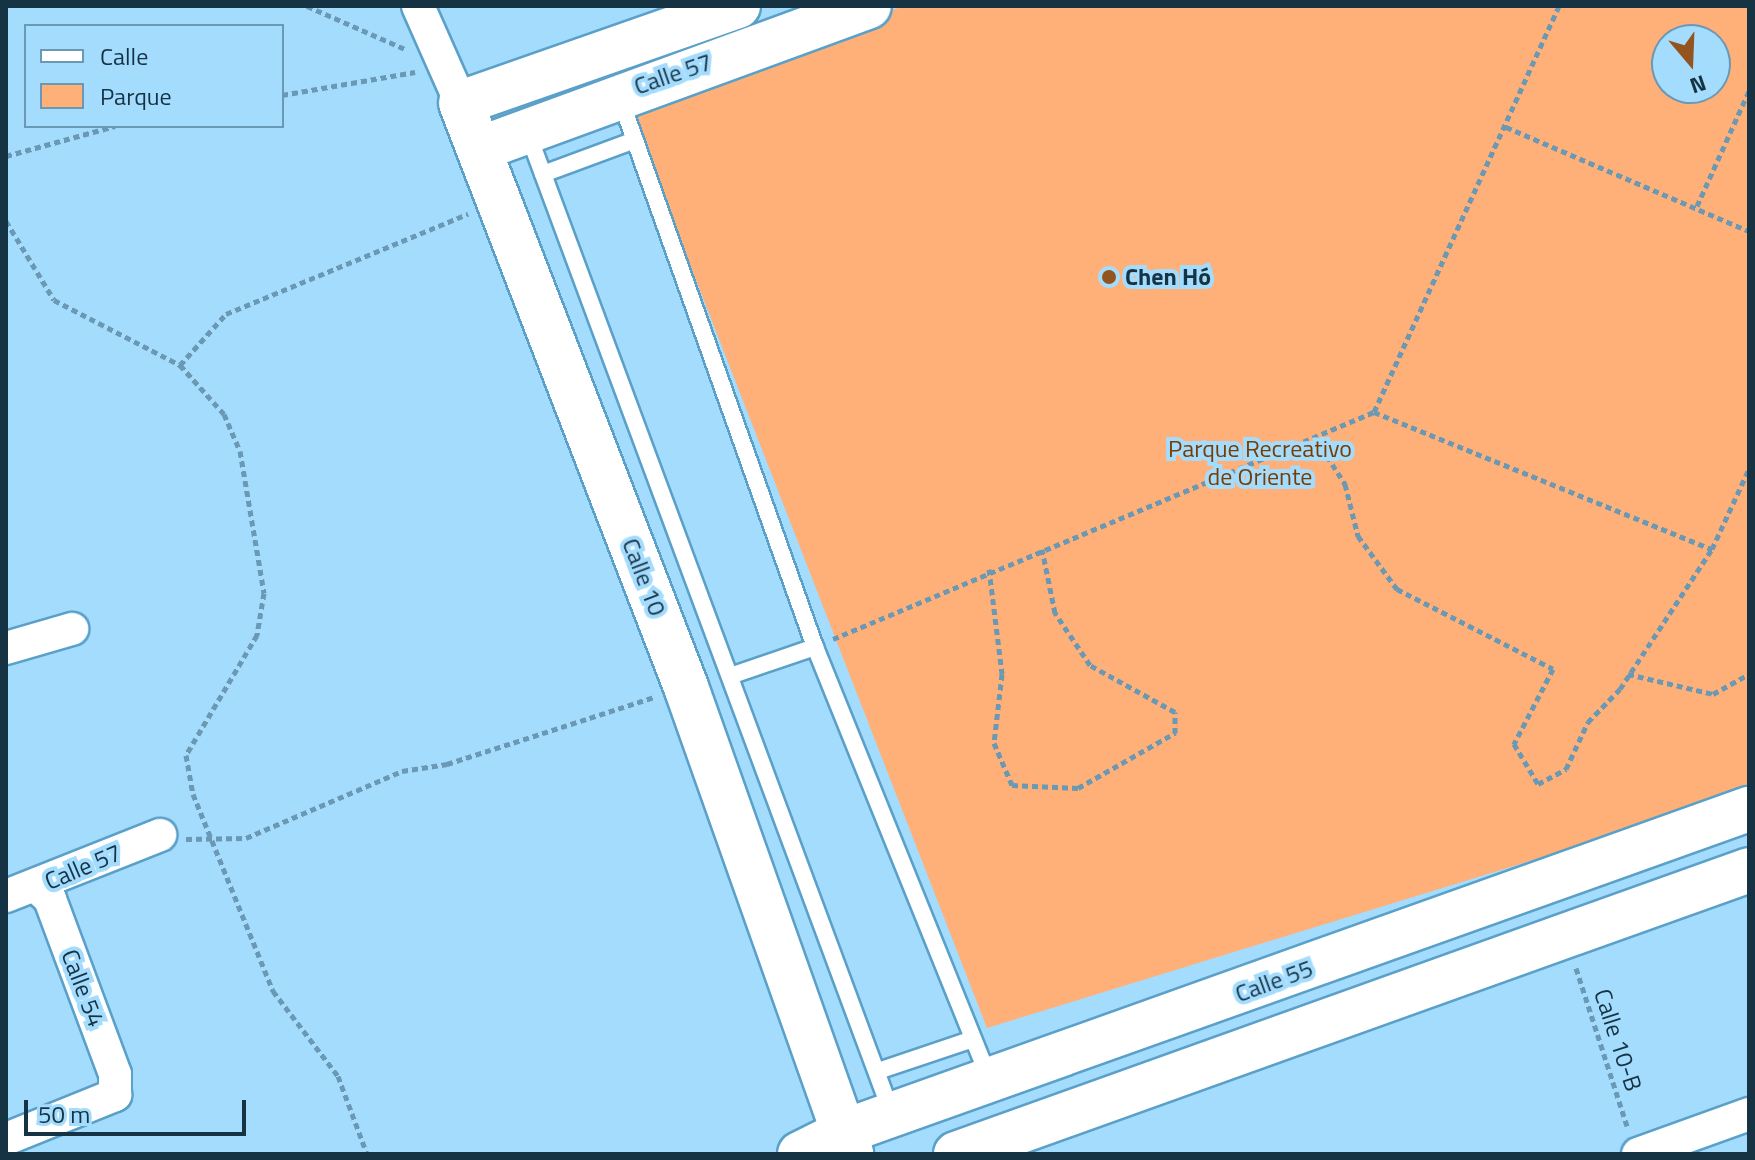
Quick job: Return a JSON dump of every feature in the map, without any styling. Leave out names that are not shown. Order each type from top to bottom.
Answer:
[{"type":"street","name":"Calle 10","points":[[418,6],[479,149],[686,687],[849,1142]]},
{"type":"street","name":"Calle 57","points":[[453,85],[738,6]]},
{"type":"street","name":"Calle 57","points":[[479,149],[618,93],[869,6]]},
{"type":"street","points":[[6,648],[72,629]]},
{"type":"street","name":"Calle 55","points":[[800,1154],[849,1142],[893,1116],[1749,809]]},
{"type":"street","name":"Calle 57","points":[[6,896],[37,887],[160,835]]},
{"type":"street","points":[[956,1154],[1749,870]]},
{"type":"street","name":"Calle 54","points":[[6,1139],[115,1095],[115,1074],[61,928],[37,887]]},
{"type":"street","points":[[1635,1147],[1749,1114]]},
{"type":"lane","points":[[618,93],[815,647],[992,1083]]},
{"type":"lane","points":[[525,128],[733,675],[893,1116]]},
{"type":"lane","points":[[543,174],[635,140]]},
{"type":"lane","points":[[733,675],[815,647]]},
{"type":"lane","points":[[878,1071],[973,1039]]},
{"type":"path","points":[[307,6],[453,85]]},
{"type":"path","points":[[815,647],[989,569],[1316,439],[1374,412],[1559,6]]},
{"type":"path","points":[[284,95],[453,85]]},
{"type":"path","points":[[1697,206],[1749,91]]},
{"type":"path","points":[[1506,127],[1697,206],[1749,231]]},
{"type":"path","points":[[6,156],[108,128]]},
{"type":"path","points":[[180,365],[226,314],[499,201]]},
{"type":"path","points":[[6,221],[54,300],[180,365],[224,414],[240,451],[264,593],[257,635],[186,755],[212,843],[273,991],[338,1076],[367,1154]]},
{"type":"path","points":[[1374,412],[1712,549]]},
{"type":"path","points":[[1316,439],[1345,484],[1358,536],[1397,589],[1553,669],[1514,744],[1538,784],[1566,769],[1588,722],[1628,674],[1712,549],[1749,469]]},
{"type":"path","points":[[989,569],[1002,674],[994,743],[1012,785],[1078,788],[1175,733],[1175,712],[1090,665],[1055,613],[1042,549]]},
{"type":"path","points":[[1628,674],[1713,694],[1749,674]]},
{"type":"path","points":[[160,835],[212,843],[246,838],[402,771],[447,764],[686,687]]},
{"type":"path","name":"Calle 10-B","points":[[1566,937],[1635,1147]]},
{"type":"green space","name":"Parque Recreativo de Oriente","points":[[904,6],[1749,6],[1749,787],[1725,801],[987,1028],[628,105]]},
{"type":"place","name":"Chen Hó","points":[[1109,277]]}]
